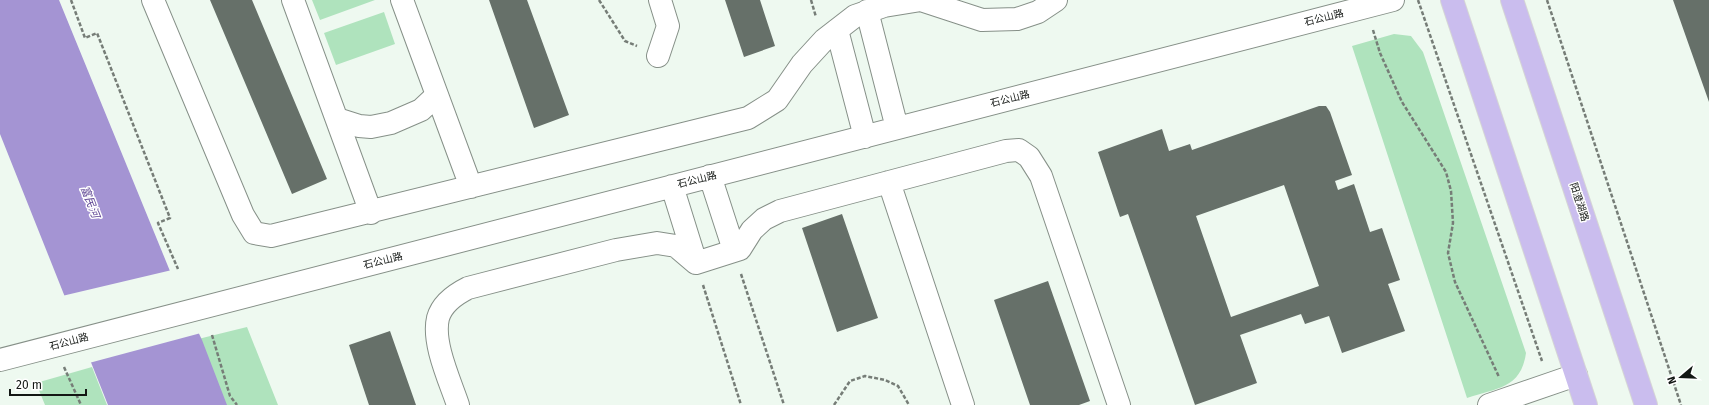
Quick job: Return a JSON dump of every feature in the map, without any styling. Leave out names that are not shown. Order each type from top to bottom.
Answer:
[{"type":"main road","points":[[1452,0],[1586,405]]},
{"type":"main road","name":"阳澄湖路","points":[[1512,0],[1646,405]]},
{"type":"street","points":[[153,0],[243,215],[254,233],[271,236],[371,213],[748,118],[777,100],[802,64],[824,40],[855,16],[884,6],[921,0],[982,20],[1017,20],[1038,12],[1056,0]]},
{"type":"street","points":[[294,0],[371,213]]},
{"type":"street","points":[[402,0],[471,187]]},
{"type":"street","points":[[658,56],[668,26],[660,0]]},
{"type":"street","name":"石公山路","points":[[0,360],[1393,0]]},
{"type":"street","points":[[867,12],[897,128]]},
{"type":"street","points":[[837,30],[865,137]]},
{"type":"street","points":[[337,119],[365,126],[391,123],[421,110],[437,95]]},
{"type":"street","points":[[696,263],[740,249],[752,230],[764,219],[780,211],[1006,151],[1019,150],[1028,157],[1041,176],[1119,405]]},
{"type":"street","points":[[710,176],[734,250]]},
{"type":"street","points":[[889,182],[963,405]]},
{"type":"street","points":[[672,186],[696,263]]},
{"type":"street","points":[[458,405],[442,357],[437,334],[438,317],[444,306],[456,294],[468,288],[549,266],[616,250],[657,243],[676,246],[696,263]]},
{"type":"street","points":[[1489,405],[1576,375]]},
{"type":"path","points":[[71,0],[85,38],[97,32],[103,47],[170,218],[158,223],[178,269]]},
{"type":"path","points":[[599,0],[625,41],[658,56]]},
{"type":"path","points":[[1418,0],[1550,385]]},
{"type":"path","points":[[1547,0],[1681,405]]},
{"type":"path","points":[[1366,7],[1380,53],[1402,102],[1446,172],[1451,192],[1453,223],[1448,253],[1455,282],[1510,398]]},
{"type":"path","points":[[734,250],[784,405]]},
{"type":"path","points":[[696,263],[741,405]]},
{"type":"path","points":[[212,335],[230,396],[237,405]]},
{"type":"path","points":[[33,351],[65,368],[81,405]]},
{"type":"path","points":[[834,405],[850,381],[865,376],[885,380],[898,386],[909,405]]},
{"type":"green space","points":[[312,0],[375,0],[320,20]]},
{"type":"green space","points":[[384,12],[395,44],[336,65],[324,33]]},
{"type":"green space","points":[[1394,34],[1411,36],[1423,52],[1526,353],[1519,374],[1513,380],[1497,389],[1467,398],[1352,46]]},
{"type":"green space","points":[[247,327],[278,405],[212,405],[186,342]]},
{"type":"green space","points":[[92,367],[107,405],[45,405],[36,383]]},
{"type":"water","name":"富民河","points":[[0,0],[59,0],[172,276],[202,340],[227,405],[108,405],[0,134]]},
{"type":"pier","points":[[172,270],[201,333],[89,363],[62,296]]},
{"type":"building","points":[[210,0],[252,0],[327,179],[292,194]]},
{"type":"building","points":[[489,0],[527,0],[569,115],[534,128]]},
{"type":"building","points":[[725,0],[760,0],[775,46],[744,57]]},
{"type":"building","points":[[1673,0],[1709,0],[1709,102]]},
{"type":"building","points":[[1319,106],[1326,106],[1330,112],[1352,175],[1335,181],[1338,190],[1354,184],[1370,232],[1382,228],[1400,280],[1388,284],[1405,331],[1342,353],[1329,316],[1305,324],[1301,314],[1240,335],[1257,383],[1195,405],[1128,214],[1120,217],[1098,152],[1162,129],[1169,151],[1190,144],[1192,150]],"holes":[[[1284,185],[1319,286],[1231,317],[1196,216]]]},
{"type":"building","points":[[842,214],[878,318],[837,332],[802,228]]},
{"type":"building","points":[[1048,281],[1090,401],[1079,405],[1030,405],[994,300]]},
{"type":"building","points":[[390,331],[416,405],[369,405],[349,345]]}]
